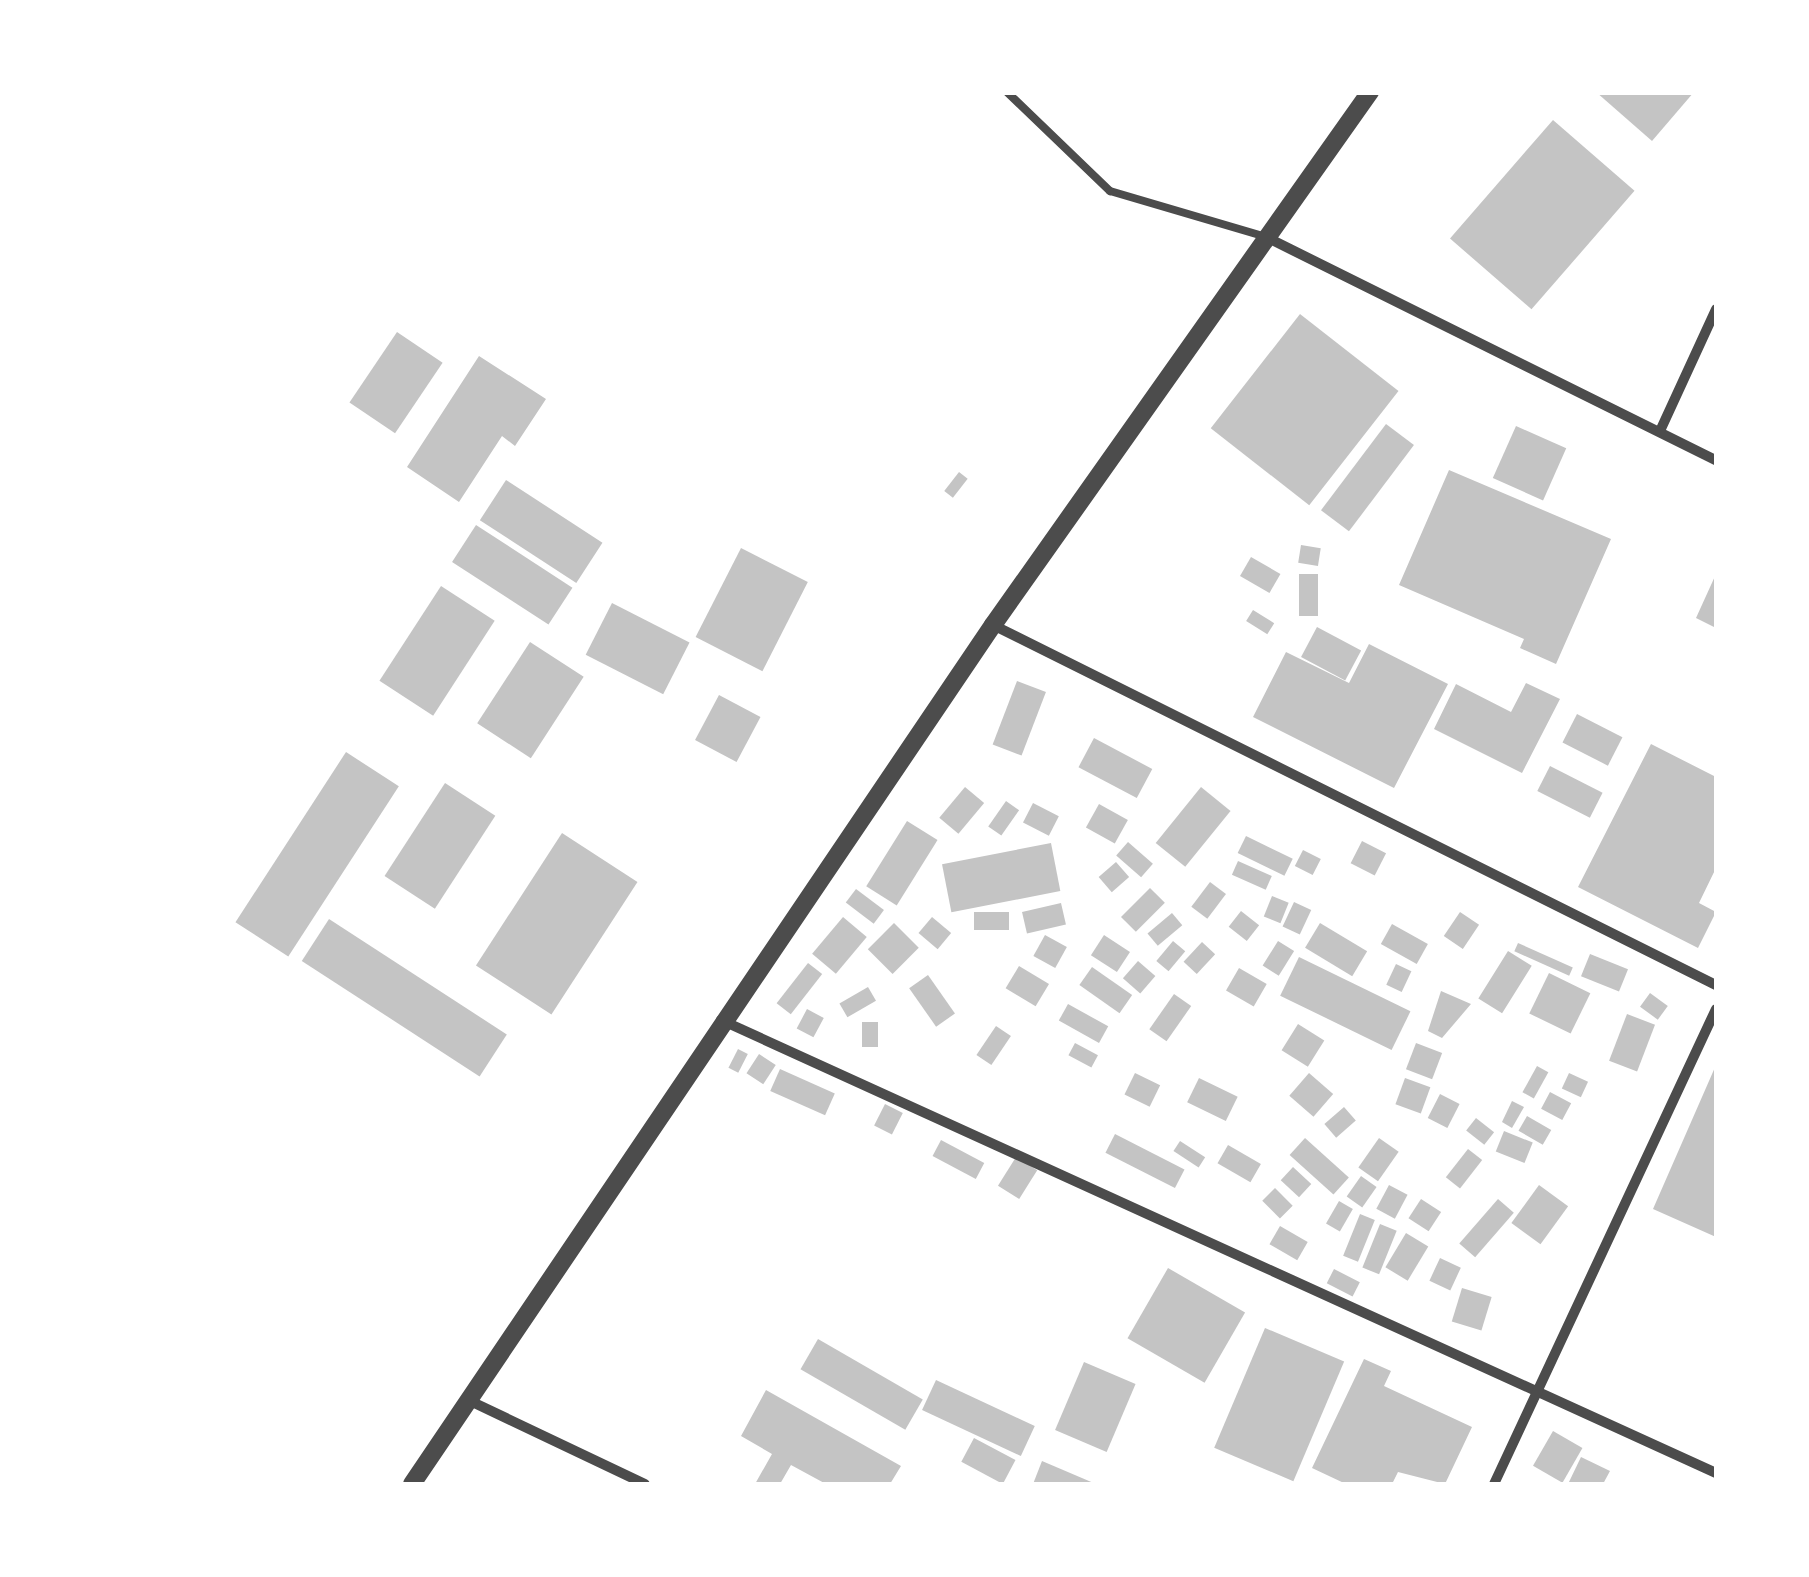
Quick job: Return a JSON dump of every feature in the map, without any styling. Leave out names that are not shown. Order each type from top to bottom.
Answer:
[{"type":"street","points":[[412,1484],[720,1020],[992,624],[1370,92]]},
{"type":"street","points":[[1268,238],[1716,460]]},
{"type":"street","points":[[1660,430],[1716,309]]},
{"type":"street","points":[[992,624],[1716,985]]},
{"type":"street","points":[[1494,1484],[1716,1008]]},
{"type":"street","points":[[720,1020],[1539,1389],[1716,1473]]},
{"type":"street","points":[[466,1398],[645,1484]]},
{"type":"lane","points":[[1007,92],[1110,190],[1268,238]]},
{"type":"building","points":[[1596,92],[1694,92],[1652,141]]},
{"type":"building","points":[[1553,120],[1635,191],[1532,309],[1450,238]]},
{"type":"building","points":[[1300,314],[1399,391],[1309,505],[1211,428]]},
{"type":"building","points":[[397,332],[443,363],[395,433],[349,402]]},
{"type":"building","points":[[479,356],[546,399],[515,446],[502,436],[459,502],[407,467]]},
{"type":"building","points":[[1386,424],[1414,445],[1349,531],[1321,510]]},
{"type":"building","points":[[1516,426],[1566,448],[1543,500],[1493,478]]},
{"type":"building","points":[[1449,470],[1611,539],[1556,664],[1520,648],[1524,639],[1399,585]]},
{"type":"building","points":[[959,472],[968,479],[953,498],[944,491]]},
{"type":"building","points":[[506,480],[602,543],[576,583],[480,520]]},
{"type":"building","points":[[476,525],[572,588],[548,625],[452,562]]},
{"type":"building","points":[[1301,545],[1321,548],[1318,566],[1298,563]]},
{"type":"building","points":[[741,548],[808,582],[762,671],[696,637]]},
{"type":"building","points":[[1251,557],[1280,574],[1269,593],[1240,576]]},
{"type":"building","points":[[1299,574],[1318,574],[1318,616],[1299,616]]},
{"type":"building","points":[[1716,574],[1716,628],[1696,618]]},
{"type":"building","points":[[441,586],[495,621],[433,716],[379,681]]},
{"type":"building","points":[[612,603],[690,642],[663,694],[586,655]]},
{"type":"building","points":[[1253,610],[1274,623],[1267,634],[1246,621]]},
{"type":"building","points":[[1317,627],[1361,650],[1345,680],[1301,657]]},
{"type":"building","points":[[530,642],[584,677],[531,758],[477,723]]},
{"type":"building","points":[[1369,644],[1448,684],[1394,788],[1253,717],[1286,652],[1349,683]]},
{"type":"building","points":[[1017,681],[1046,692],[1022,756],[993,744]]},
{"type":"building","points":[[1526,683],[1560,699],[1522,773],[1434,729],[1456,684],[1511,712]]},
{"type":"building","points":[[719,695],[760,717],[737,762],[695,740]]},
{"type":"building","points":[[1577,714],[1622,737],[1608,766],[1562,743]]},
{"type":"building","points":[[1094,738],[1152,769],[1137,798],[1079,767]]},
{"type":"building","points":[[1651,744],[1716,777],[1716,868],[1699,903],[1716,912],[1698,948],[1578,887]]},
{"type":"building","points":[[346,752],[399,786],[288,957],[235,922]]},
{"type":"building","points":[[1550,766],[1603,793],[1590,818],[1537,791]]},
{"type":"building","points":[[445,783],[495,816],[435,909],[385,876]]},
{"type":"building","points":[[965,787],[984,803],[958,834],[939,818]]},
{"type":"building","points":[[1201,787],[1231,811],[1185,867],[1156,843]]},
{"type":"building","points":[[1006,801],[1019,810],[1001,836],[988,826]]},
{"type":"building","points":[[1033,803],[1059,816],[1049,836],[1023,823]]},
{"type":"building","points":[[1099,804],[1128,820],[1115,844],[1086,828]]},
{"type":"building","points":[[907,821],[938,840],[897,905],[866,886]]},
{"type":"building","points":[[562,833],[637,882],[551,1015],[476,966]]},
{"type":"building","points":[[1246,836],[1293,859],[1284,876],[1238,853]]},
{"type":"building","points":[[1362,841],[1386,853],[1375,876],[1351,863]]},
{"type":"building","points":[[1128,842],[1153,864],[1141,877],[1116,856]]},
{"type":"building","points":[[1051,843],[1060,891],[951,912],[942,864]]},
{"type":"building","points":[[1303,850],[1321,859],[1313,875],[1295,866]]},
{"type":"building","points":[[1238,861],[1272,876],[1266,890],[1232,875]]},
{"type":"building","points":[[1116,862],[1129,877],[1112,892],[1099,877]]},
{"type":"building","points":[[1210,882],[1226,894],[1207,919],[1191,907]]},
{"type":"building","points":[[1150,888],[1165,903],[1136,932],[1121,917]]},
{"type":"building","points":[[856,889],[884,910],[874,924],[846,903]]},
{"type":"building","points":[[1272,896],[1289,903],[1280,923],[1264,916]]},
{"type":"building","points":[[1294,902],[1311,910],[1300,935],[1283,926]]},
{"type":"building","points":[[1061,903],[1066,924],[1027,933],[1022,912]]},
{"type":"building","points":[[1241,911],[1259,925],[1247,941],[1229,927]]},
{"type":"building","points":[[974,912],[1009,912],[1009,930],[974,930]]},
{"type":"building","points":[[1460,912],[1479,925],[1463,949],[1444,936]]},
{"type":"building","points":[[1172,913],[1182,925],[1158,946],[1147,934]]},
{"type":"building","points":[[843,917],[867,937],[836,974],[812,954]]},
{"type":"building","points":[[932,917],[951,933],[938,949],[919,933]]},
{"type":"building","points":[[329,919],[507,1034],[480,1076],[302,961]]},
{"type":"building","points":[[894,923],[919,948],[893,974],[868,949]]},
{"type":"building","points":[[1320,923],[1367,951],[1352,976],[1305,948]]},
{"type":"building","points":[[1392,924],[1428,944],[1417,964],[1381,944]]},
{"type":"building","points":[[1045,935],[1067,947],[1055,968],[1033,956]]},
{"type":"building","points":[[1104,935],[1130,952],[1117,972],[1091,955]]},
{"type":"building","points":[[1173,941],[1185,951],[1169,971],[1156,961]]},
{"type":"building","points":[[1278,941],[1294,951],[1279,976],[1263,966]]},
{"type":"building","points":[[1202,942],[1215,954],[1197,974],[1184,962]]},
{"type":"building","points":[[1518,943],[1573,967],[1569,976],[1514,951]]},
{"type":"building","points":[[1508,951],[1532,966],[1502,1013],[1478,998]]},
{"type":"building","points":[[1590,954],[1628,969],[1619,992],[1581,976]]},
{"type":"building","points":[[1299,957],[1410,1011],[1392,1050],[1280,996]]},
{"type":"building","points":[[1138,961],[1155,976],[1140,993],[1123,978]]},
{"type":"building","points":[[808,963],[822,974],[791,1014],[777,1003]]},
{"type":"building","points":[[1396,964],[1411,971],[1402,992],[1386,985]]},
{"type":"building","points":[[1019,966],[1049,984],[1036,1006],[1006,988]]},
{"type":"building","points":[[1092,967],[1132,995],[1120,1013],[1079,985]]},
{"type":"building","points":[[1239,968],[1267,984],[1254,1007],[1226,991]]},
{"type":"building","points":[[1549,973],[1590,993],[1571,1034],[1529,1013]]},
{"type":"building","points":[[928,975],[955,1014],[936,1027],[909,988]]},
{"type":"building","points":[[868,987],[876,1001],[847,1017],[839,1003]]},
{"type":"building","points":[[1441,991],[1471,1004],[1442,1038],[1428,1031]]},
{"type":"building","points":[[1650,993],[1668,1006],[1658,1020],[1640,1007]]},
{"type":"building","points":[[1174,994],[1191,1006],[1167,1041],[1149,1029]]},
{"type":"building","points":[[1068,1004],[1108,1026],[1099,1043],[1059,1021]]},
{"type":"building","points":[[807,1009],[824,1018],[813,1037],[797,1028]]},
{"type":"building","points":[[1627,1014],[1655,1025],[1637,1071],[1609,1061]]},
{"type":"building","points":[[862,1022],[878,1022],[878,1047],[862,1047]]},
{"type":"building","points":[[1298,1024],[1324,1040],[1308,1067],[1282,1050]]},
{"type":"building","points":[[996,1026],[1011,1036],[991,1065],[976,1055]]},
{"type":"building","points":[[1075,1043],[1098,1055],[1091,1068],[1068,1055]]},
{"type":"building","points":[[1416,1043],[1442,1053],[1432,1079],[1406,1069]]},
{"type":"building","points":[[738,1049],[748,1054],[738,1073],[728,1068]]},
{"type":"building","points":[[759,1054],[776,1065],[763,1084],[746,1073]]},
{"type":"building","points":[[1716,1065],[1716,1237],[1653,1209]]},
{"type":"building","points":[[1537,1066],[1548,1072],[1534,1099],[1522,1092]]},
{"type":"building","points":[[780,1069],[835,1093],[825,1115],[770,1091]]},
{"type":"building","points":[[1135,1073],[1160,1085],[1150,1107],[1124,1095]]},
{"type":"building","points":[[1309,1073],[1333,1094],[1313,1117],[1289,1096]]},
{"type":"building","points":[[1569,1073],[1588,1082],[1581,1097],[1562,1088]]},
{"type":"building","points":[[1199,1078],[1238,1097],[1226,1121],[1187,1102]]},
{"type":"building","points":[[1405,1078],[1430,1087],[1421,1114],[1395,1104]]},
{"type":"building","points":[[1550,1092],[1571,1103],[1562,1120],[1541,1109]]},
{"type":"building","points":[[1440,1094],[1460,1104],[1447,1128],[1428,1118]]},
{"type":"building","points":[[1512,1101],[1524,1107],[1512,1128],[1502,1122]]},
{"type":"building","points":[[885,1104],[903,1113],[892,1134],[874,1125]]},
{"type":"building","points":[[1344,1107],[1356,1121],[1336,1138],[1324,1124]]},
{"type":"building","points":[[1527,1116],[1551,1130],[1543,1145],[1518,1131]]},
{"type":"building","points":[[1476,1118],[1494,1132],[1484,1145],[1466,1131]]},
{"type":"building","points":[[1504,1131],[1533,1143],[1525,1163],[1496,1151]]},
{"type":"building","points":[[1115,1134],[1184,1169],[1175,1188],[1105,1153]]},
{"type":"building","points":[[1305,1138],[1349,1177],[1333,1195],[1290,1155]]},
{"type":"building","points":[[1379,1138],[1399,1152],[1378,1181],[1358,1167]]},
{"type":"building","points":[[941,1140],[984,1163],[976,1179],[933,1156]]},
{"type":"building","points":[[1180,1141],[1205,1157],[1199,1167],[1173,1151]]},
{"type":"building","points":[[1228,1145],[1261,1164],[1250,1182],[1218,1163]]},
{"type":"building","points":[[1468,1149],[1482,1160],[1460,1188],[1446,1177]]},
{"type":"building","points":[[1016,1157],[1037,1170],[1019,1199],[998,1186]]},
{"type":"building","points":[[1293,1167],[1311,1184],[1299,1197],[1281,1180]]},
{"type":"building","points":[[1361,1176],[1377,1187],[1362,1207],[1347,1196]]},
{"type":"building","points":[[1389,1185],[1408,1195],[1395,1219],[1376,1209]]},
{"type":"building","points":[[1539,1185],[1568,1206],[1540,1244],[1511,1223]]},
{"type":"building","points":[[1275,1188],[1293,1206],[1280,1218],[1262,1201]]},
{"type":"building","points":[[1421,1199],[1441,1212],[1429,1231],[1408,1218]]},
{"type":"building","points":[[1498,1199],[1514,1213],[1475,1257],[1459,1244]]},
{"type":"building","points":[[1339,1201],[1353,1209],[1340,1232],[1326,1224]]},
{"type":"building","points":[[1360,1214],[1375,1220],[1358,1262],[1343,1256]]},
{"type":"building","points":[[1380,1224],[1397,1231],[1379,1274],[1362,1268]]},
{"type":"building","points":[[1280,1226],[1308,1242],[1297,1260],[1270,1244]]},
{"type":"building","points":[[1406,1233],[1428,1246],[1408,1281],[1385,1267]]},
{"type":"building","points":[[1440,1258],[1461,1268],[1450,1290],[1429,1281]]},
{"type":"building","points":[[1168,1268],[1245,1312],[1205,1383],[1128,1338]]},
{"type":"building","points":[[1334,1269],[1360,1282],[1353,1296],[1327,1283]]},
{"type":"building","points":[[1462,1288],[1492,1297],[1481,1331],[1452,1321]]},
{"type":"building","points":[[1265,1328],[1344,1362],[1293,1481],[1214,1448]]},
{"type":"building","points":[[818,1339],[923,1400],[905,1430],[800,1369]]},
{"type":"building","points":[[1364,1359],[1391,1371],[1384,1386],[1472,1427],[1445,1484],[1398,1472],[1392,1484],[1346,1484],[1312,1468]]},
{"type":"building","points":[[1084,1362],[1136,1384],[1107,1452],[1055,1430]]},
{"type":"building","points":[[936,1380],[1035,1426],[1021,1456],[922,1410]]},
{"type":"building","points":[[766,1390],[901,1466],[890,1484],[826,1484],[791,1465],[780,1484],[755,1484],[772,1454],[741,1436]]},
{"type":"building","points":[[1553,1431],[1582,1448],[1562,1483],[1533,1466]]},
{"type":"building","points":[[974,1438],[1015,1460],[1003,1484],[961,1462]]},
{"type":"building","points":[[1581,1457],[1610,1471],[1603,1484],[1568,1484]]},
{"type":"building","points":[[1042,1461],[1096,1484],[1033,1484]]}]
